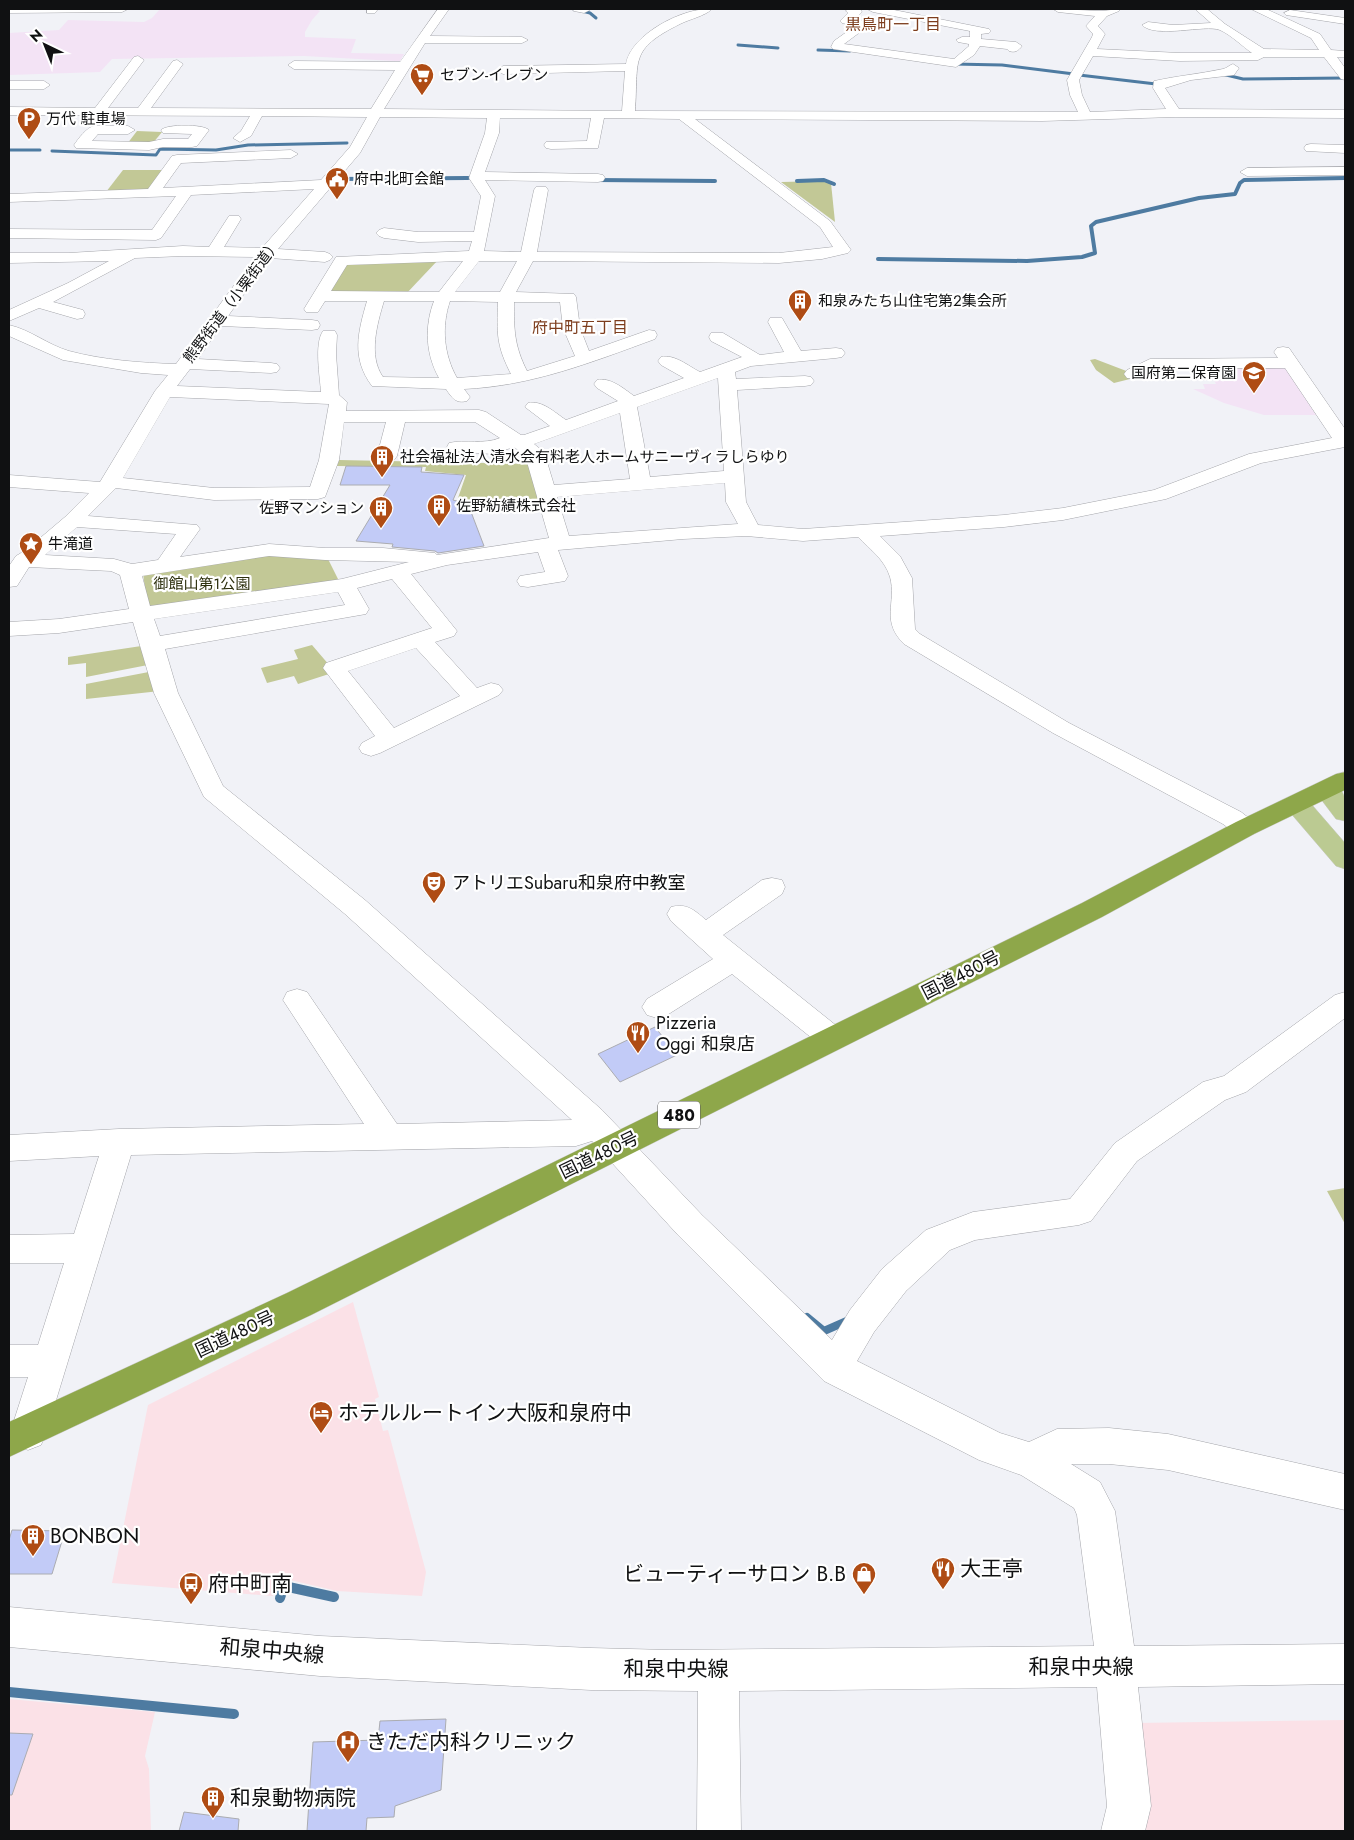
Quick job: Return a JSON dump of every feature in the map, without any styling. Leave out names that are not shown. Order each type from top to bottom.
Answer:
[{"type":"highway","name":"国道480号","points":[[18,1436],[299,1304],[608,1136],[833,1039],[1092,910],[1245,828],[1297,804],[1339,794]]},
{"type":"main road","points":[[1297,804],[1345,860]]},
{"type":"street","points":[[9,10],[122,9]]},
{"type":"street","name":"熊野街道（小栗街道）","points":[[9,581],[23,560],[33,554],[72,521],[108,485],[164,391],[183,368],[266,252],[355,150],[367,132],[402,66],[443,9]]},
{"type":"street","points":[[628,114],[635,51],[656,33],[671,24],[706,9]]},
{"type":"street","points":[[855,9],[852,11],[856,12],[846,21],[866,24],[838,43],[837,47],[956,63],[975,48],[980,30],[920,22],[873,9]]},
{"type":"street","points":[[920,22],[935,9]]},
{"type":"street","points":[[1058,9],[1103,14]]},
{"type":"street","points":[[1086,116],[1076,94],[1073,80],[1098,37],[1099,34],[1092,26],[1103,14],[1115,9]]},
{"type":"street","points":[[1201,9],[1220,26],[1261,53],[1345,54]]},
{"type":"street","points":[[1257,9],[1312,37],[1345,76]]},
{"type":"street","points":[[1267,9],[1345,21]]},
{"type":"street","points":[[652,21],[671,24]]},
{"type":"street","points":[[460,40],[472,24]]},
{"type":"street","points":[[1148,25],[1173,28],[1220,26]]},
{"type":"street","points":[[1312,37],[1337,32]]},
{"type":"street","points":[[1098,37],[1112,38]]},
{"type":"street","points":[[421,38],[460,40],[516,38]]},
{"type":"street","points":[[950,38],[1016,46],[1008,55]]},
{"type":"street","points":[[1191,57],[1186,44],[1215,46]]},
{"type":"street","points":[[907,56],[920,46]]},
{"type":"street","points":[[1089,52],[1191,57],[1258,56],[1261,53]]},
{"type":"street","points":[[968,54],[987,56]]},
{"type":"street","points":[[1140,55],[1175,112]]},
{"type":"street","points":[[1154,75],[1172,83],[1189,77],[1230,72],[1234,69],[1230,57]]},
{"type":"street","points":[[142,112],[152,92],[167,79],[177,64]]},
{"type":"street","points":[[300,69],[331,70],[347,64],[402,66]]},
{"type":"street","points":[[98,112],[122,88],[136,67]]},
{"type":"street","points":[[584,80],[586,67]]},
{"type":"street","points":[[503,70],[632,67]]},
{"type":"street","points":[[167,79],[182,78]]},
{"type":"street","points":[[9,85],[38,83]]},
{"type":"street","points":[[9,111],[142,112],[156,122],[202,130],[192,143],[163,143],[149,146],[80,145],[94,130],[137,130]]},
{"type":"street","points":[[41,122],[50,111]]},
{"type":"street","points":[[554,135],[598,114],[1086,116],[1175,112],[1345,114]]},
{"type":"street","points":[[240,138],[246,133],[258,113]]},
{"type":"street","points":[[156,122],[258,113],[494,114],[554,135],[594,145],[598,114]]},
{"type":"street","points":[[494,114],[492,133],[481,183],[488,196],[479,236],[474,256],[444,297],[439,307],[435,327],[436,350],[456,391],[479,416],[534,452],[545,492],[557,576],[528,581]]},
{"type":"street","points":[[314,310],[342,260],[474,256],[779,258],[843,250],[825,224],[684,117],[686,114]]},
{"type":"street","points":[[1311,148],[1339,155]]},
{"type":"street","points":[[152,193],[178,159],[292,152],[273,187]]},
{"type":"street","points":[[211,190],[234,156]]},
{"type":"street","points":[[1254,170],[1301,169],[1345,171]]},
{"type":"street","points":[[481,183],[524,175],[592,170]]},
{"type":"street","points":[[481,183],[541,190],[561,190]]},
{"type":"street","points":[[10,200],[326,184]]},
{"type":"street","points":[[521,377],[509,353],[505,336],[506,297],[515,277],[528,256],[541,190]]},
{"type":"street","points":[[9,232],[156,235],[186,192]]},
{"type":"street","points":[[98,234],[128,194]]},
{"type":"street","points":[[40,233],[71,196]]},
{"type":"street","points":[[372,247],[395,220],[401,220]]},
{"type":"street","points":[[213,252],[235,225]]},
{"type":"street","points":[[384,233],[404,238],[479,236]]},
{"type":"street","points":[[9,258],[69,258],[213,252],[266,252],[325,257]]},
{"type":"street","points":[[9,316],[74,286],[132,254]]},
{"type":"street","points":[[217,321],[294,321],[314,310],[377,296],[568,297],[570,325],[574,342],[584,357]]},
{"type":"street","points":[[377,296],[368,326],[366,350],[371,376],[378,382],[452,384],[488,382],[521,377],[649,335]]},
{"type":"street","points":[[39,303],[77,314]]},
{"type":"street","points":[[776,322],[795,356]]},
{"type":"street","points":[[9,330],[26,336],[63,355],[142,368],[271,368]]},
{"type":"street","points":[[329,335],[327,354],[330,398]]},
{"type":"street","points":[[716,336],[752,356],[754,360]]},
{"type":"street","points":[[726,377],[754,360],[836,353]]},
{"type":"street","points":[[9,629],[59,626],[345,585],[447,559],[553,545],[683,532],[746,530],[803,535],[1004,521],[1087,510],[1159,495],[1256,458],[1345,441],[1287,358],[1150,364],[1133,374]]},
{"type":"street","points":[[667,361],[699,378]]},
{"type":"street","points":[[726,377],[736,502],[748,524],[746,530]]},
{"type":"street","points":[[456,447],[492,448],[506,442],[518,442],[699,378],[726,377],[805,381]]},
{"type":"street","points":[[603,384],[627,399],[641,484]]},
{"type":"street","points":[[9,481],[108,485],[214,494],[318,493],[329,460],[338,402],[330,398],[164,391]]},
{"type":"street","points":[[534,407],[564,427]]},
{"type":"street","points":[[336,417],[479,416]]},
{"type":"street","points":[[387,456],[397,417]]},
{"type":"street","points":[[545,492],[734,476]]},
{"type":"street","points":[[72,521],[190,530],[168,558],[167,566]]},
{"type":"street","points":[[863,531],[893,560],[901,578],[903,590],[902,614],[904,631],[912,639],[1061,728],[1232,818],[1245,828]]},
{"type":"street","points":[[23,560],[114,566],[130,571],[269,550],[325,554],[383,554],[447,559]]},
{"type":"street","points":[[130,571],[141,614],[166,693],[213,791],[355,907],[608,1136],[690,1225],[836,1369],[992,1448],[1031,1460],[1087,1495],[1096,1511],[1111,1616],[1129,1806],[1123,1831]]},
{"type":"street","points":[[399,572],[405,583],[446,631],[334,668],[381,743],[483,694],[421,640]]},
{"type":"street","points":[[152,644],[358,609],[345,585]]},
{"type":"street","points":[[704,935],[772,887]]},
{"type":"street","points":[[681,914],[732,960],[833,1039]]},
{"type":"street","points":[[657,1007],[732,960]]},
{"type":"street","points":[[297,1000],[388,1137]]},
{"type":"street","points":[[836,1369],[842,1355],[867,1314],[894,1280],[938,1240],[973,1226],[1079,1211],[1126,1152],[1214,1091],[1235,1084],[1345,1003]]},
{"type":"street","points":[[9,1148],[119,1142],[576,1133],[608,1136]]},
{"type":"street","points":[[18,1436],[50,1361],[119,1142]]},
{"type":"street","points":[[9,1249],[85,1248]]},
{"type":"street","points":[[9,1361],[50,1361]]},
{"type":"street","points":[[1031,1460],[1057,1447],[1109,1446],[1158,1451],[1345,1492]]},
{"type":"street","name":"和泉中央線","points":[[9,1627],[320,1656],[591,1670],[1345,1664]]},
{"type":"street","points":[[719,1669],[719,1831]]},
{"type":"shaded area","points":[[160,9],[316,9],[320,11],[305,32],[305,37],[356,39],[351,53],[404,54],[400,61],[304,56],[112,59],[100,72],[9,75],[9,33],[59,30],[68,20],[144,22],[152,18]]},
{"type":"shaded area","name":"国府第二保育園","points":[[1207,367],[1279,367],[1286,369],[1316,415],[1264,415],[1224,403],[1193,389],[1205,389],[1203,384],[1216,384]]},
{"type":"shaded area","name":"ホテルルートイン大阪和泉府中","points":[[353,1302],[379,1397],[375,1399],[383,1431],[388,1430],[426,1572],[422,1596],[337,1591],[290,1580],[277,1581],[273,1596],[112,1583],[148,1405]]},
{"type":"shaded area","points":[[9,1699],[155,1712],[145,1756],[149,1769],[151,1831],[9,1831]]},
{"type":"shaded area","points":[[1345,1720],[1345,1831],[1150,1831],[1138,1827],[1135,1723]]},
{"type":"green space","points":[[137,131],[162,132],[153,143],[127,144]]},
{"type":"green space","points":[[123,170],[163,170],[149,189],[106,192]]},
{"type":"green space","points":[[824,181],[831,183],[835,222],[781,182]]},
{"type":"green space","points":[[439,259],[405,295],[323,295],[344,264]]},
{"type":"green space","points":[[1095,359],[1129,372],[1125,375],[1130,379],[1114,383],[1096,370],[1090,360]]},
{"type":"green space","points":[[339,460],[528,464],[540,504],[481,511],[476,501],[458,498],[466,475],[425,471],[426,467],[337,466]]},
{"type":"green space","name":"御館山第1公園","points":[[265,554],[327,557],[339,581],[148,612],[143,573]]},
{"type":"green space","points":[[148,645],[153,664],[86,677],[86,663],[68,665],[68,657]]},
{"type":"green space","points":[[312,645],[330,666],[329,674],[298,684],[294,676],[267,683],[261,668],[298,659],[294,650]]},
{"type":"green space","points":[[154,671],[160,691],[86,699],[86,684]]},
{"type":"green space","points":[[1345,1188],[1345,1224],[1327,1191]]},
{"type":"building","points":[[346,466],[422,467],[421,472],[464,475],[453,500],[468,504],[484,546],[438,553],[435,551],[392,547],[393,544],[356,541],[390,485],[340,485]]},
{"type":"building","name":"Pizzeria Oggi 和泉店","points":[[655,1027],[677,1055],[620,1082],[598,1054]]},
{"type":"building","name":"BONBON","points":[[12,1530],[65,1531],[52,1574],[9,1574],[9,1540]]},
{"type":"building","points":[[446,1719],[441,1790],[395,1806],[394,1817],[367,1818],[366,1831],[307,1831],[313,1742],[378,1740],[380,1721]]},
{"type":"building","points":[[9,1733],[33,1734],[12,1795],[9,1795]]},
{"type":"building","name":"和泉動物病院","points":[[184,1812],[239,1819],[238,1831],[179,1831]]},
{"type":"waterway","points":[[574,9],[590,13],[596,18]]},
{"type":"waterway","points":[[738,45],[778,48]]},
{"type":"waterway","points":[[818,50],[850,51]]},
{"type":"waterway","points":[[953,64],[1002,65],[1074,74]]},
{"type":"waterway","points":[[1222,74],[1243,79],[1345,78]]},
{"type":"waterway","points":[[1079,75],[1156,84]]},
{"type":"waterway","points":[[52,151],[156,155],[160,149],[216,150],[248,145],[347,143]]},
{"type":"waterway","points":[[9,150],[40,150]]},
{"type":"waterway","points":[[337,179],[468,178]]},
{"type":"waterway","points":[[878,259],[1027,261],[1082,257],[1095,253],[1091,226],[1096,222],[1199,198],[1235,194],[1240,183],[1244,180],[1345,178]]},
{"type":"waterway","points":[[596,180],[715,181]]},
{"type":"waterway","points":[[797,181],[824,180],[834,184]]},
{"type":"waterway","points":[[807,1317],[824,1331],[849,1320]]},
{"type":"waterway","points":[[280,1598],[284,1586],[334,1597]]},
{"type":"waterway","points":[[9,1692],[234,1714]]},
{"type":"place","name":"セブン-イレブン","points":[[422,96]]},
{"type":"place","name":"万代 駐車場","points":[[29,140]]},
{"type":"place","name":"府中北町会館","points":[[337,200]]},
{"type":"place","name":"和泉みたち山住宅第２集会所","points":[[800,322]]},
{"type":"place","name":"国府第二保育園","points":[[1254,394]]},
{"type":"place","name":"社会福祉法人清水会有料老人ホームサニーヴィラしらゆり","points":[[382,478]]},
{"type":"place","name":"佐野紡績株式会社","points":[[439,527]]},
{"type":"place","name":"佐野マンション","points":[[381,529]]},
{"type":"place","name":"牛滝道","points":[[31,565]]},
{"type":"place","name":"アトリエSubaru和泉府中教室","points":[[434,904]]},
{"type":"place","name":"Pizzeria Oggi 和泉店","points":[[638,1054]]},
{"type":"place","name":"ホテルルートイン大阪和泉府中","points":[[321,1434]]},
{"type":"place","name":"BONBON","points":[[33,1557]]},
{"type":"place","name":"大王亭","points":[[943,1590]]},
{"type":"place","name":"ビューティーサロン B.B","points":[[864,1595]]},
{"type":"place","name":"府中町南","points":[[191,1605]]},
{"type":"place","name":"きただ内科クリニック","points":[[348,1763]]},
{"type":"place","name":"和泉動物病院","points":[[213,1819]]},
{"type":"district","name":"黒鳥町一丁目","points":[[893,24]]},
{"type":"district","name":"府中町五丁目","points":[[580,327]]}]
